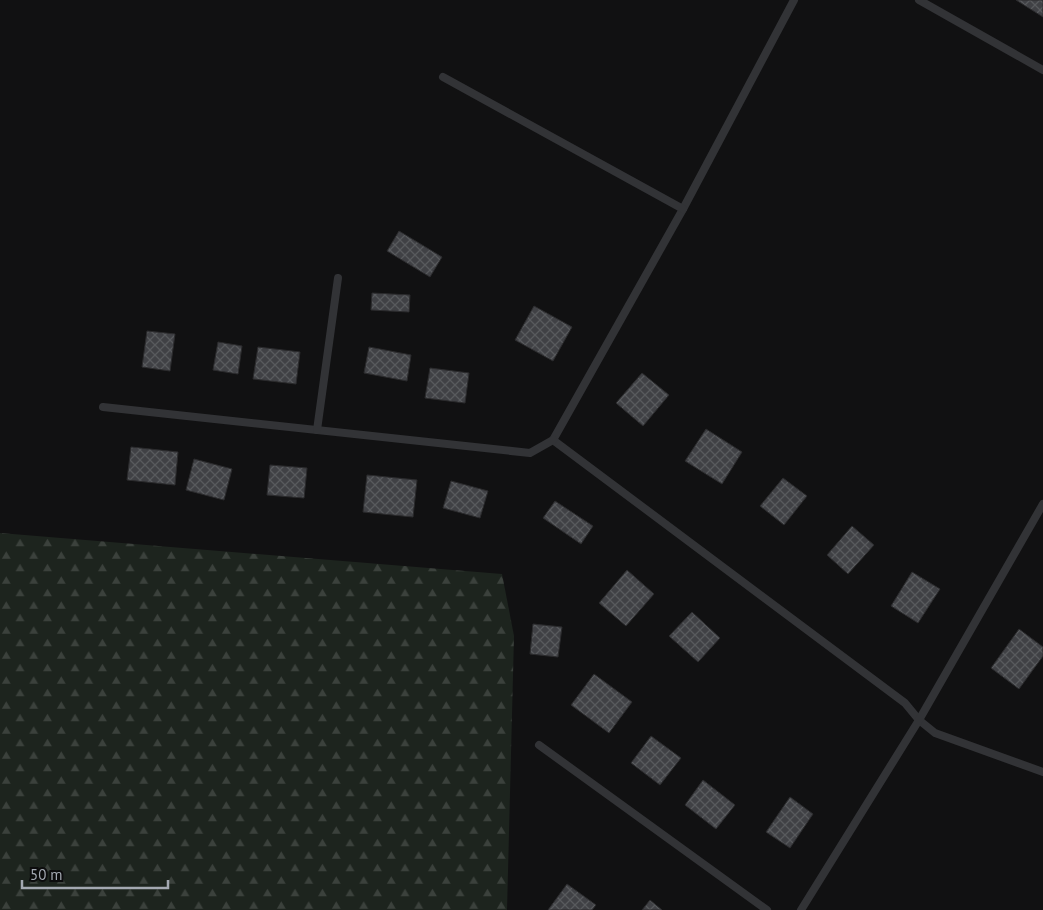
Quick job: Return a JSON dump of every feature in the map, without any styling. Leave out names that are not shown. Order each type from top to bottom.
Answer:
[{"type":"lane","points":[[103,407],[530,453],[553,440],[683,209],[794,0]]},
{"type":"lane","points":[[919,0],[1043,70]]},
{"type":"lane","points":[[443,78],[683,209]]},
{"type":"lane","points":[[317,430],[338,278]]},
{"type":"lane","points":[[553,440],[906,703],[919,720],[935,733],[1043,772]]},
{"type":"lane","points":[[801,910],[919,720],[1043,504]]},
{"type":"lane","points":[[539,744],[766,910]]},
{"type":"green space","points":[[0,533],[502,574],[514,636],[507,910],[0,910]]},
{"type":"building","points":[[1016,0],[1043,0],[1043,17]]},
{"type":"building","points":[[399,231],[442,257],[430,277],[387,251]]},
{"type":"building","points":[[372,293],[410,295],[409,312],[371,310]]},
{"type":"building","points":[[534,306],[572,327],[553,361],[515,340]]},
{"type":"building","points":[[147,331],[175,334],[170,371],[142,367]]},
{"type":"building","points":[[218,342],[242,346],[238,374],[213,370]]},
{"type":"building","points":[[258,347],[300,352],[296,384],[253,379]]},
{"type":"building","points":[[369,347],[411,355],[407,381],[364,373]]},
{"type":"building","points":[[430,368],[469,373],[465,403],[425,398]]},
{"type":"building","points":[[642,373],[669,395],[643,426],[616,403]]},
{"type":"building","points":[[706,429],[742,452],[722,484],[685,461]]},
{"type":"building","points":[[131,447],[178,452],[175,485],[127,480]]},
{"type":"building","points":[[194,459],[232,469],[224,500],[186,490]]},
{"type":"building","points":[[270,465],[307,468],[304,498],[267,495]]},
{"type":"building","points":[[367,475],[417,480],[413,517],[363,512]]},
{"type":"building","points":[[783,478],[807,496],[784,525],[760,506]]},
{"type":"building","points":[[451,481],[488,491],[480,518],[443,508]]},
{"type":"building","points":[[555,501],[593,526],[581,544],[543,518]]},
{"type":"building","points":[[852,526],[874,545],[848,574],[827,555]]},
{"type":"building","points":[[627,570],[654,594],[626,626],[599,603]]},
{"type":"building","points":[[912,572],[940,589],[918,623],[891,606]]},
{"type":"building","points":[[692,612],[720,638],[698,662],[669,636]]},
{"type":"building","points":[[533,624],[562,627],[558,657],[530,654]]},
{"type":"building","points":[[1019,629],[1043,647],[1043,656],[1019,689],[991,668]]},
{"type":"building","points":[[594,674],[632,702],[609,733],[571,705]]},
{"type":"building","points":[[651,736],[681,758],[660,785],[631,763]]},
{"type":"building","points":[[703,780],[735,805],[716,829],[685,805]]},
{"type":"building","points":[[790,797],[813,814],[790,848],[766,832]]},
{"type":"building","points":[[567,884],[596,905],[592,910],[548,910]]},
{"type":"building","points":[[650,900],[662,910],[642,910]]}]
